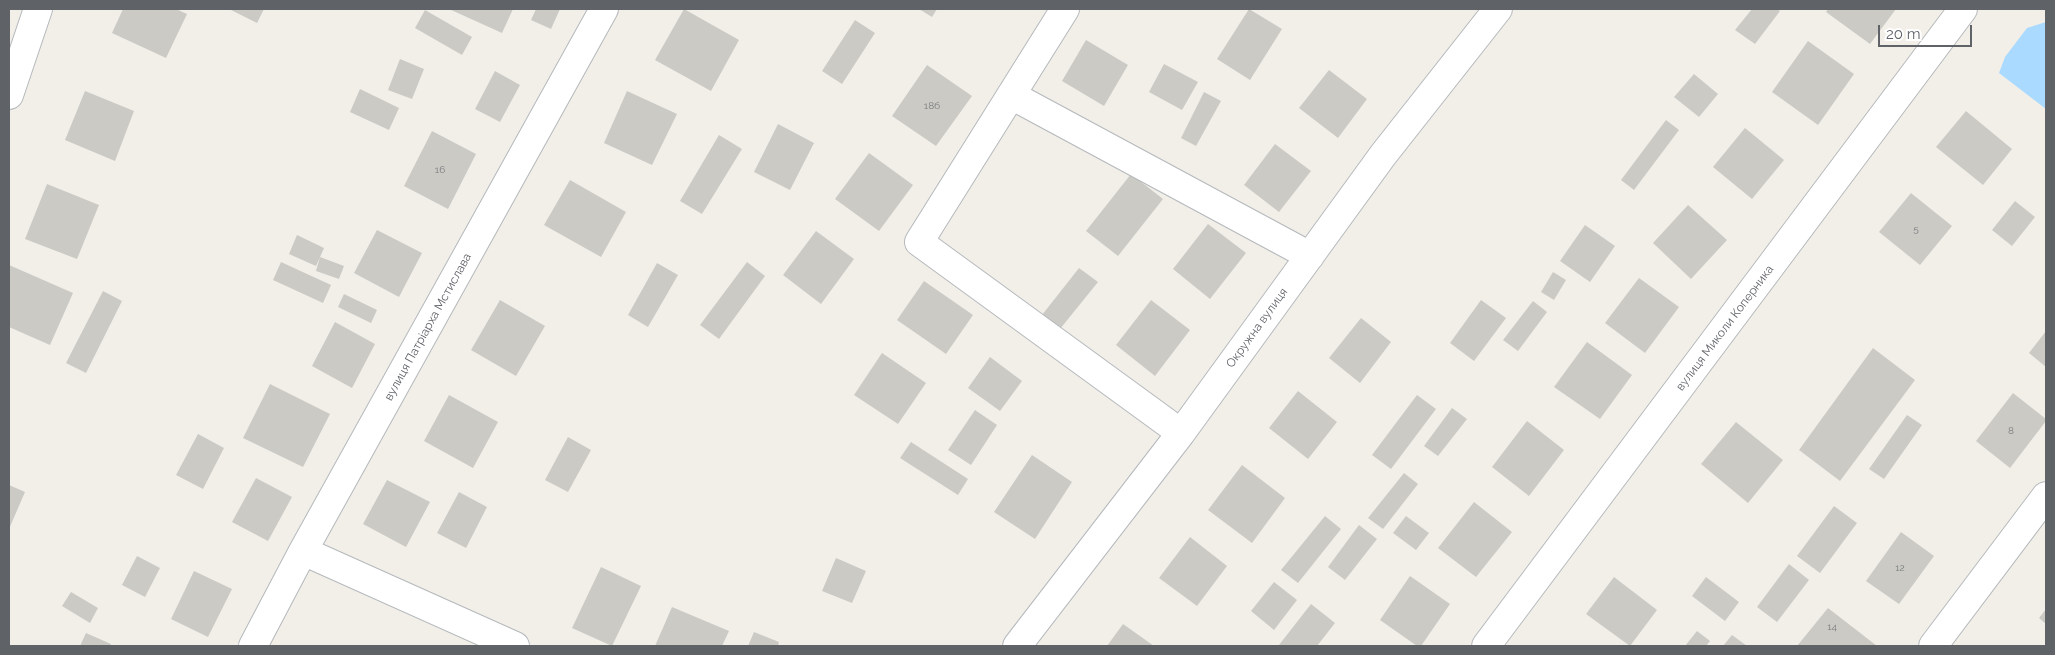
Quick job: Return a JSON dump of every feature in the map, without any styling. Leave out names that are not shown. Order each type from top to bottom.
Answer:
[{"type":"street","points":[[9,95],[38,9]]},
{"type":"street","name":"вулиця Патріарха Мстислава","points":[[253,646],[303,551],[604,9]]},
{"type":"street","points":[[1065,9],[918,242],[1181,433]]},
{"type":"street","name":"Окружна вулиця","points":[[1017,646],[1181,433],[1383,155],[1498,9]]},
{"type":"street","name":"вулиця Миколи Коперника","points":[[1486,646],[1964,9]]},
{"type":"street","points":[[1011,95],[1310,256]]},
{"type":"street","points":[[1933,646],[2046,496]]},
{"type":"street","points":[[303,551],[515,646]]},
{"type":"water","points":[[2046,22],[2046,109],[1999,73],[2005,57],[2027,28]]},
{"type":"building","points":[[123,9],[176,9],[187,14],[166,58],[112,33]]},
{"type":"building","points":[[229,9],[264,9],[257,23]]},
{"type":"building","points":[[449,9],[513,9],[502,33]]},
{"type":"building","points":[[536,9],[560,9],[551,29],[531,20]]},
{"type":"building","points":[[684,9],[739,40],[711,91],[655,60]]},
{"type":"building","points":[[919,9],[937,9],[932,17]]},
{"type":"building","points":[[1249,9],[1282,29],[1250,80],[1217,59]]},
{"type":"building","points":[[1752,9],[1777,9],[1780,11],[1755,44],[1735,30]]},
{"type":"building","points":[[1828,9],[1896,9],[1870,44],[1826,12]]},
{"type":"building","points":[[425,10],[472,37],[462,55],[415,28]]},
{"type":"building","points":[[855,20],[875,33],[842,84],[822,71]]},
{"type":"building","points":[[1086,40],[1128,65],[1104,106],[1062,81]]},
{"type":"building","points":[[1808,41],[1854,74],[1818,125],[1772,92]]},
{"type":"building","points":[[400,59],[424,69],[412,99],[388,90]]},
{"type":"building","points":[[1164,64],[1198,82],[1182,110],[1149,92]]},
{"type":"building","points":[[927,65],[972,96],[936,146],[892,116]]},
{"type":"building","points":[[1329,70],[1367,99],[1338,138],[1299,108]]},
{"type":"building","points":[[495,71],[520,85],[500,122],[475,109]]},
{"type":"building","points":[[1694,74],[1718,94],[1699,117],[1674,97]]},
{"type":"building","points":[[360,89],[399,108],[389,130],[350,112]]},
{"type":"building","points":[[85,91],[134,111],[115,161],[65,140]]},
{"type":"building","points":[[627,91],[677,114],[652,165],[604,143]]},
{"type":"building","points":[[1204,92],[1221,101],[1196,146],[1181,138]]},
{"type":"building","points":[[1966,111],[2012,149],[1983,185],[1936,147]]},
{"type":"building","points":[[1666,120],[1679,130],[1634,190],[1621,180]]},
{"type":"building","points":[[778,124],[814,143],[790,190],[754,172]]},
{"type":"building","points":[[1745,128],[1784,160],[1752,199],[1713,167]]},
{"type":"building","points":[[432,131],[476,154],[448,209],[404,186]]},
{"type":"building","points":[[719,135],[742,149],[702,214],[680,201]]},
{"type":"building","points":[[1275,144],[1311,171],[1279,212],[1244,185]]},
{"type":"building","points":[[869,153],[913,185],[879,231],[835,199]]},
{"type":"building","points":[[1131,174],[1163,199],[1118,256],[1086,231]]},
{"type":"building","points":[[570,180],[626,212],[601,257],[544,225]]},
{"type":"building","points":[[47,184],[99,205],[77,259],[25,239]]},
{"type":"building","points":[[1911,193],[1952,226],[1920,265],[1879,232]]},
{"type":"building","points":[[2015,201],[2035,217],[2012,246],[1992,230]]},
{"type":"building","points":[[1688,205],[1727,240],[1691,279],[1653,243]]},
{"type":"building","points":[[1208,224],[1246,253],[1210,299],[1173,269]]},
{"type":"building","points":[[1585,225],[1615,246],[1590,282],[1560,261]]},
{"type":"building","points":[[377,230],[422,253],[399,297],[354,273]]},
{"type":"building","points":[[816,231],[854,259],[821,304],[783,275]]},
{"type":"building","points":[[297,235],[324,248],[316,266],[289,254]]},
{"type":"building","points":[[320,257],[344,266],[339,279],[316,271]]},
{"type":"building","points":[[281,262],[331,285],[323,303],[273,280]]},
{"type":"building","points":[[747,262],[765,276],[719,339],[700,325]]},
{"type":"building","points":[[657,263],[678,275],[648,327],[628,315]]},
{"type":"building","points":[[9,265],[73,293],[50,345],[9,327]]},
{"type":"building","points":[[1079,268],[1098,282],[1060,329],[1042,315]]},
{"type":"building","points":[[1553,272],[1566,280],[1554,300],[1541,292]]},
{"type":"building","points":[[1639,278],[1679,307],[1645,353],[1605,323]]},
{"type":"building","points":[[924,281],[973,315],[946,354],[897,320]]},
{"type":"building","points":[[103,291],[122,301],[86,373],[66,363]]},
{"type":"building","points":[[344,294],[377,310],[371,323],[338,307]]},
{"type":"building","points":[[500,300],[545,326],[516,376],[471,350]]},
{"type":"building","points":[[1151,300],[1190,330],[1155,376],[1116,345]]},
{"type":"building","points":[[1481,300],[1506,318],[1474,361],[1450,343]]},
{"type":"building","points":[[1533,301],[1547,312],[1518,351],[1503,340]]},
{"type":"building","points":[[1361,318],[1391,342],[1360,383],[1329,358]]},
{"type":"building","points":[[335,322],[375,344],[352,388],[312,366]]},
{"type":"building","points":[[2046,331],[2046,367],[2029,353]]},
{"type":"building","points":[[1587,342],[1632,375],[1600,419],[1554,387]]},
{"type":"building","points":[[1873,348],[1915,380],[1840,481],[1799,450]]},
{"type":"building","points":[[882,353],[926,383],[898,424],[854,395]]},
{"type":"building","points":[[990,357],[1022,381],[1000,411],[968,388]]},
{"type":"building","points":[[270,384],[330,414],[303,467],[243,438]]},
{"type":"building","points":[[1298,391],[1337,422],[1308,459],[1269,428]]},
{"type":"building","points":[[2013,393],[2046,419],[2046,421],[2010,468],[1976,441]]},
{"type":"building","points":[[449,395],[498,422],[473,468],[424,441]]},
{"type":"building","points":[[1417,395],[1436,409],[1391,469],[1372,455]]},
{"type":"building","points":[[1452,408],[1467,419],[1438,456],[1424,446]]},
{"type":"building","points":[[975,410],[997,425],[971,465],[948,450]]},
{"type":"building","points":[[1907,415],[1922,425],[1884,479],[1869,469]]},
{"type":"building","points":[[1527,421],[1564,450],[1529,496],[1492,467]]},
{"type":"building","points":[[1736,422],[1783,460],[1748,503],[1701,464]]},
{"type":"building","points":[[198,434],[224,448],[203,489],[176,475]]},
{"type":"building","points":[[568,437],[591,450],[568,492],[545,480]]},
{"type":"building","points":[[911,442],[968,479],[958,495],[900,458]]},
{"type":"building","points":[[1032,455],[1072,482],[1035,539],[994,512]]},
{"type":"building","points":[[1242,465],[1285,498],[1252,543],[1208,510]]},
{"type":"building","points":[[1404,473],[1418,484],[1383,529],[1368,518]]},
{"type":"building","points":[[256,478],[292,497],[268,541],[232,522]]},
{"type":"building","points":[[387,480],[430,502],[406,547],[363,524]]},
{"type":"building","points":[[9,485],[25,492],[9,529]]},
{"type":"building","points":[[459,492],[487,507],[466,548],[437,533]]},
{"type":"building","points":[[1474,502],[1512,532],[1476,577],[1438,548]]},
{"type":"building","points":[[1834,506],[1857,523],[1820,573],[1797,556]]},
{"type":"building","points":[[1325,516],[1341,529],[1298,583],[1281,570]]},
{"type":"building","points":[[1406,516],[1429,533],[1416,550],[1393,533]]},
{"type":"building","points":[[1359,525],[1377,539],[1345,580],[1328,567]]},
{"type":"building","points":[[1901,532],[1934,556],[1899,604],[1866,581]]},
{"type":"building","points":[[1190,537],[1227,566],[1197,606],[1159,578]]},
{"type":"building","points":[[137,556],[160,568],[145,597],[122,585]]},
{"type":"building","points":[[836,558],[866,571],[852,603],[822,591]]},
{"type":"building","points":[[1789,564],[1809,580],[1777,622],[1757,607]]},
{"type":"building","points":[[601,567],[641,586],[612,646],[572,628]]},
{"type":"building","points":[[194,571],[232,589],[208,637],[171,619]]},
{"type":"building","points":[[1410,576],[1450,604],[1421,646],[1417,646],[1380,620]]},
{"type":"building","points":[[1614,577],[1657,610],[1630,646],[1586,614]]},
{"type":"building","points":[[1706,577],[1739,602],[1725,621],[1692,596]]},
{"type":"building","points":[[1274,582],[1297,600],[1274,630],[1251,611]]},
{"type":"building","points":[[71,592],[98,608],[90,623],[62,606]]},
{"type":"building","points":[[1311,604],[1335,623],[1317,646],[1280,646],[1279,645]]},
{"type":"building","points":[[672,607],[729,631],[722,646],[655,646]]},
{"type":"building","points":[[1828,608],[1877,646],[1797,646]]},
{"type":"building","points":[[2046,609],[2046,624],[2039,618]]},
{"type":"building","points":[[1123,624],[1154,646],[1107,646]]},
{"type":"building","points":[[1697,631],[1710,641],[1706,646],[1685,646]]},
{"type":"building","points":[[754,632],[779,642],[778,646],[748,646]]},
{"type":"building","points":[[86,633],[111,644],[110,646],[80,646]]},
{"type":"building","points":[[1732,635],[1747,646],[1723,646]]}]
